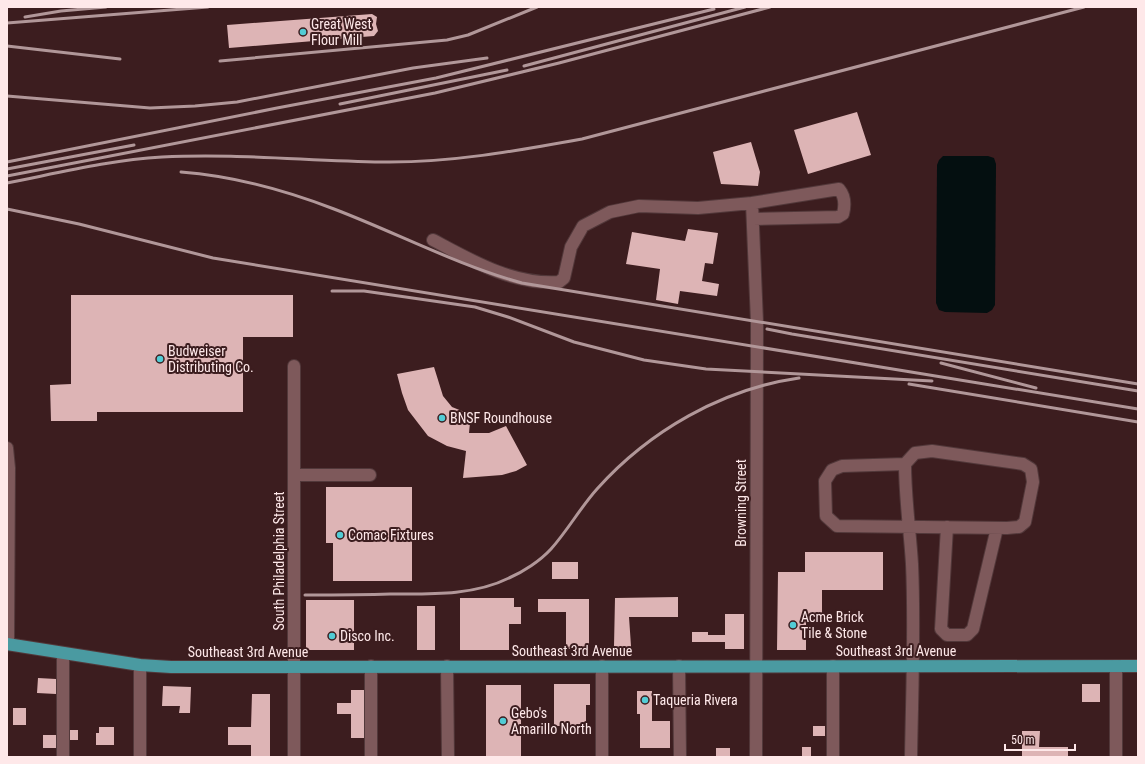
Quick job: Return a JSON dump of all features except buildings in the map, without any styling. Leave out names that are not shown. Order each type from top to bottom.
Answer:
[{"type":"main road","name":"Southeast 3rd Avenue","points":[[8,644],[140,665],[171,667],[1138,666]]},
{"type":"street","points":[[433,240],[496,272],[526,279],[559,282],[564,278],[571,247],[583,226],[610,212],[639,206],[698,208],[752,203],[833,189],[839,189],[843,194],[845,208],[843,214],[838,217],[753,219]]},
{"type":"street","name":"Browning Street","points":[[752,203],[757,322],[755,666],[756,757]]},
{"type":"street","name":"South Philadelphia Street","points":[[294,366],[294,757]]},
{"type":"street","points":[[7,448],[9,468],[8,644]]},
{"type":"street","points":[[905,464],[842,466],[832,470],[825,481],[826,516],[837,526],[908,526],[997,528],[1019,527],[1025,522],[1034,482],[1031,469],[1023,464],[932,451],[915,453],[905,464],[908,526],[912,564],[911,757]]},
{"type":"street","points":[[294,475],[370,475]]},
{"type":"street","points":[[947,527],[941,629],[947,634],[967,634],[973,629],[997,528]]},
{"type":"street","points":[[63,653],[63,757]]},
{"type":"street","points":[[140,665],[140,757]]},
{"type":"street","points":[[371,666],[371,757]]},
{"type":"street","points":[[447,666],[448,757]]},
{"type":"street","points":[[602,666],[602,757]]},
{"type":"street","points":[[679,666],[680,757]]},
{"type":"street","points":[[833,666],[833,757]]},
{"type":"street","points":[[1116,666],[1116,757]]},
{"type":"shaded area","points":[[943,156],[988,156],[994,158],[996,164],[995,305],[992,310],[987,313],[945,312],[939,310],[936,303],[937,165]]},
{"type":"railway","points":[[25,17],[61,11],[106,7]]},
{"type":"railway","points":[[7,23],[208,7]]},
{"type":"railway","points":[[220,61],[447,40],[468,35],[537,7]]},
{"type":"railway","points":[[524,66],[745,7]]},
{"type":"railway","points":[[7,176],[435,93],[559,63],[770,7]]},
{"type":"railway","points":[[7,183],[104,164],[162,157],[217,156],[407,162],[432,161],[532,148],[582,139],[1084,7]]},
{"type":"railway","points":[[7,162],[436,78],[714,9]]},
{"type":"railway","points":[[7,46],[120,59]]},
{"type":"railway","points":[[7,96],[150,108],[195,106],[237,102],[413,68],[487,58]]},
{"type":"railway","points":[[340,104],[507,70]]},
{"type":"railway","points":[[7,169],[134,145]]},
{"type":"railway","points":[[181,172],[239,180],[297,196],[358,218],[474,267],[522,283],[1138,384]]},
{"type":"railway","points":[[7,209],[79,224],[213,258],[1138,409]]},
{"type":"railway","points":[[332,291],[364,291],[475,307],[508,317],[574,342],[644,360],[706,369],[932,381]]},
{"type":"railway","points":[[767,329],[1138,391]]},
{"type":"railway","points":[[941,363],[1036,388]]},
{"type":"railway","points":[[305,595],[451,593],[481,588],[509,578],[520,573],[542,558],[557,542],[597,489],[617,468],[663,431],[715,403],[742,392],[799,378]]},
{"type":"railway","points":[[909,384],[1138,422]]},
{"type":"place","name":"Great West Flour Mill","points":[[303,32]]},
{"type":"place","name":"Budweiser Distributing Co.","points":[[160,359]]},
{"type":"place","name":"BNSF Roundhouse","points":[[442,418]]},
{"type":"place","name":"Comac Fixtures","points":[[340,535]]},
{"type":"place","name":"Acme Brick Tile & Stone","points":[[793,625]]},
{"type":"place","name":"Disco Inc.","points":[[332,636]]},
{"type":"place","name":"Taqueria Rivera","points":[[645,700]]},
{"type":"place","name":"Gebo's Amarillo North","points":[[503,721]]}]
